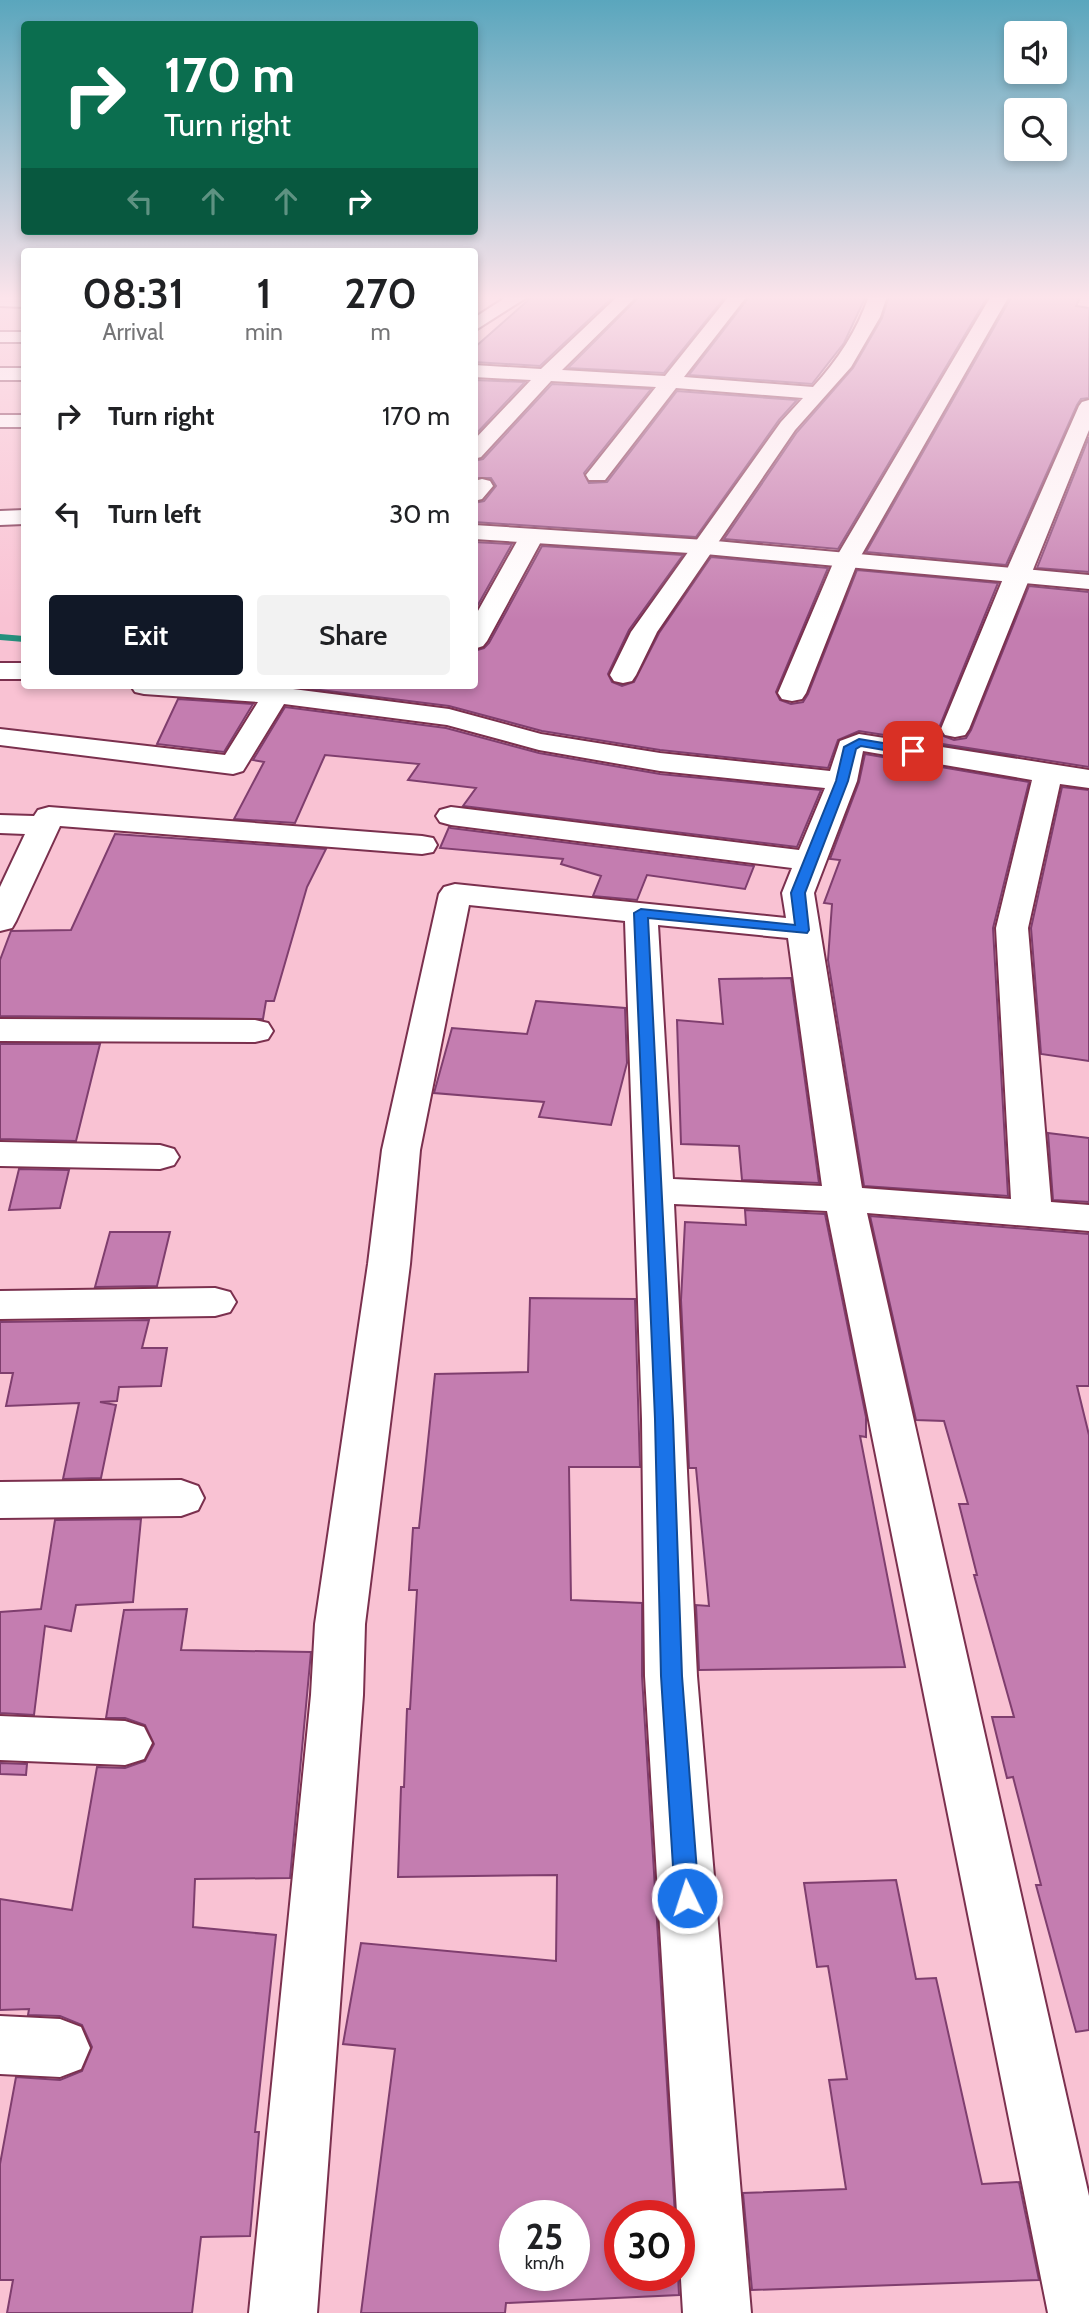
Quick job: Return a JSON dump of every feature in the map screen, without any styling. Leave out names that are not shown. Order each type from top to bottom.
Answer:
[{"type":"street","points":[[478,449],[519,404]]},
{"type":"street","points":[[597,475],[651,404]]},
{"type":"street","points":[[623,675],[644,632],[788,426],[808,404]]},
{"type":"street","points":[[792,693],[846,561],[937,404]]},
{"type":"street","points":[[956,729],[1017,574],[1089,406]]},
{"type":"street","points":[[0,421],[21,421]]},
{"type":"street","points":[[0,518],[21,517]]},
{"type":"street","points":[[478,532],[705,547],[1089,582]]},
{"type":"street","points":[[478,634],[532,536]]},
{"type":"street","points":[[0,671],[21,671]]},
{"type":"street","points":[[244,689],[278,690],[449,717],[540,742],[660,762],[842,781]]},
{"type":"street","points":[[0,737],[233,765],[278,690]]},
{"type":"street","points":[[1082,2313],[844,1199],[798,893],[842,781],[850,747],[859,742],[1089,779]]},
{"type":"street","points":[[1032,1215],[1012,928],[1048,774]]},
{"type":"street","points":[[0,921],[49,816],[422,845]]},
{"type":"street","points":[[451,816],[811,861]]},
{"type":"street","points":[[0,824],[43,825]]},
{"type":"street","points":[[283,2313],[337,1695],[340,1624],[389,1264],[401,1150],[455,894],[802,930]]},
{"type":"street","points":[[641,913],[664,1419],[671,1676],[717,2313]]},
{"type":"street","points":[[0,1030],[255,1031]]},
{"type":"street","points":[[0,1154],[160,1157]]},
{"type":"street","points":[[654,1191],[844,1199],[1032,1215],[1089,1217]]},
{"type":"street","points":[[0,1305],[215,1302]]},
{"type":"street","points":[[0,1500],[181,1498]]},
{"type":"street","points":[[0,1738],[125,1743]]},
{"type":"street","points":[[0,2045],[61,2048]]},
{"type":"building","points":[[478,404],[504,404],[478,432]]},
{"type":"building","points":[[534,404],[639,404],[584,473],[589,483],[607,482],[667,404],[793,404],[779,420],[696,537],[478,522],[478,502],[484,501],[496,486],[491,478],[478,478],[478,460],[483,459]]},
{"type":"building","points":[[822,404],[924,404],[838,549],[724,539],[797,432]]},
{"type":"building","points":[[950,404],[1078,404],[1006,565],[866,552]]},
{"type":"building","points":[[1089,437],[1089,572],[1037,568]]},
{"type":"building","points":[[478,542],[512,544],[478,605]]},
{"type":"building","points":[[542,546],[683,555],[629,630],[608,674],[612,682],[622,686],[634,682],[659,633],[711,557],[828,568],[776,692],[780,700],[791,704],[803,702],[808,694],[857,570],[998,583],[939,728],[943,736],[954,740],[966,738],[971,730],[1029,586],[1089,592],[1089,767],[859,731],[838,740],[828,768],[660,750],[542,731],[449,706],[312,689],[478,689],[478,650],[489,643]]},
{"type":"building","points":[[178,699],[253,704],[224,752],[157,744]]},
{"type":"building","points":[[285,707],[446,728],[539,753],[660,774],[821,790],[797,847],[463,806],[476,788],[408,780],[419,764],[325,755],[295,823],[234,819],[264,762],[253,760]]},
{"type":"building","points":[[865,754],[1029,782],[993,928],[1008,1196],[864,1186],[828,960],[832,904],[824,903],[840,860],[830,859],[859,782]]},
{"type":"building","points":[[1062,787],[1089,790],[1089,1061],[1041,1054],[1031,928]]},
{"type":"building","points":[[449,827],[754,866],[745,889],[647,875],[637,900],[593,896],[601,876],[561,864],[563,859],[440,848]]},
{"type":"building","points":[[115,834],[326,849],[307,887],[274,1001],[266,1001],[263,1019],[0,1016],[0,960],[11,931],[71,930]]},
{"type":"building","points":[[791,978],[819,1183],[742,1180],[739,1146],[681,1144],[677,1020],[723,1024],[719,979]]},
{"type":"building","points":[[536,1001],[625,1008],[627,1063],[611,1125],[539,1117],[544,1102],[434,1093],[452,1028],[527,1034]]},
{"type":"building","points":[[0,1044],[100,1044],[76,1141],[0,1139]]},
{"type":"building","points":[[1048,1133],[1089,1138],[1089,1202],[1053,1200]]},
{"type":"building","points":[[19,1169],[69,1170],[60,1208],[9,1210]]},
{"type":"building","points":[[745,1210],[825,1214],[866,1417],[866,1437],[860,1436],[905,1667],[699,1670],[696,1605],[709,1606],[696,1468],[689,1468],[681,1300],[685,1222],[746,1225]]},
{"type":"building","points":[[870,1216],[1089,1234],[1089,1386],[1077,1386],[1089,1435],[1089,2030],[1076,2032],[1036,1885],[1041,1885],[1013,1777],[1007,1778],[992,1717],[1014,1717],[974,1575],[977,1575],[959,1504],[968,1504],[944,1421],[916,1420]]},
{"type":"building","points":[[110,1232],[170,1232],[157,1286],[95,1287]]},
{"type":"building","points":[[530,1298],[635,1299],[640,1467],[569,1467],[571,1600],[642,1603],[642,1676],[674,2200],[604,2200],[604,2291],[679,2291],[679,2295],[506,2303],[505,2313],[361,2313],[395,2049],[343,2044],[361,1943],[556,1961],[557,1875],[398,1877],[401,1787],[404,1787],[407,1709],[410,1709],[417,1590],[409,1590],[413,1528],[419,1528],[435,1374],[528,1372]]},
{"type":"building","points":[[149,1320],[142,1348],[167,1348],[161,1386],[119,1387],[117,1401],[100,1402],[116,1405],[101,1478],[63,1479],[79,1403],[6,1406],[13,1373],[0,1373],[0,1322]]},
{"type":"building","points":[[141,1519],[133,1602],[76,1605],[71,1631],[45,1626],[34,1715],[0,1713],[0,1612],[41,1609],[55,1520]]},
{"type":"building","points":[[187,1609],[181,1650],[311,1652],[290,1878],[195,1879],[193,1927],[276,1935],[255,2132],[259,2132],[250,2236],[201,2237],[192,2313],[7,2313],[13,2280],[0,2280],[0,2164],[16,2077],[60,2080],[82,2071],[92,2047],[82,2025],[60,2016],[28,2015],[29,2009],[0,2010],[0,1899],[72,1910],[97,1767],[125,1768],[145,1761],[154,1744],[145,1725],[125,1718],[106,1718],[124,1610]]},
{"type":"building","points":[[0,1763],[27,1764],[26,1775],[0,1774]]},
{"type":"building","points":[[896,1880],[916,1979],[936,1978],[982,2184],[1019,2182],[1039,2280],[752,2290],[743,2193],[846,2189],[829,2080],[847,2079],[828,1966],[817,1967],[804,1883]]},
{"type":"waterway","points":[[0,637],[21,639]]},
{"type":"waterway","points":[[592,680],[650,685]]},
{"type":"waterway","points":[[891,734],[1013,759]]},
{"type":"route","points":[[687,1898],[671,1676],[664,1419],[641,913],[802,930],[798,893],[842,781],[850,747],[859,742],[913,751]]}]
